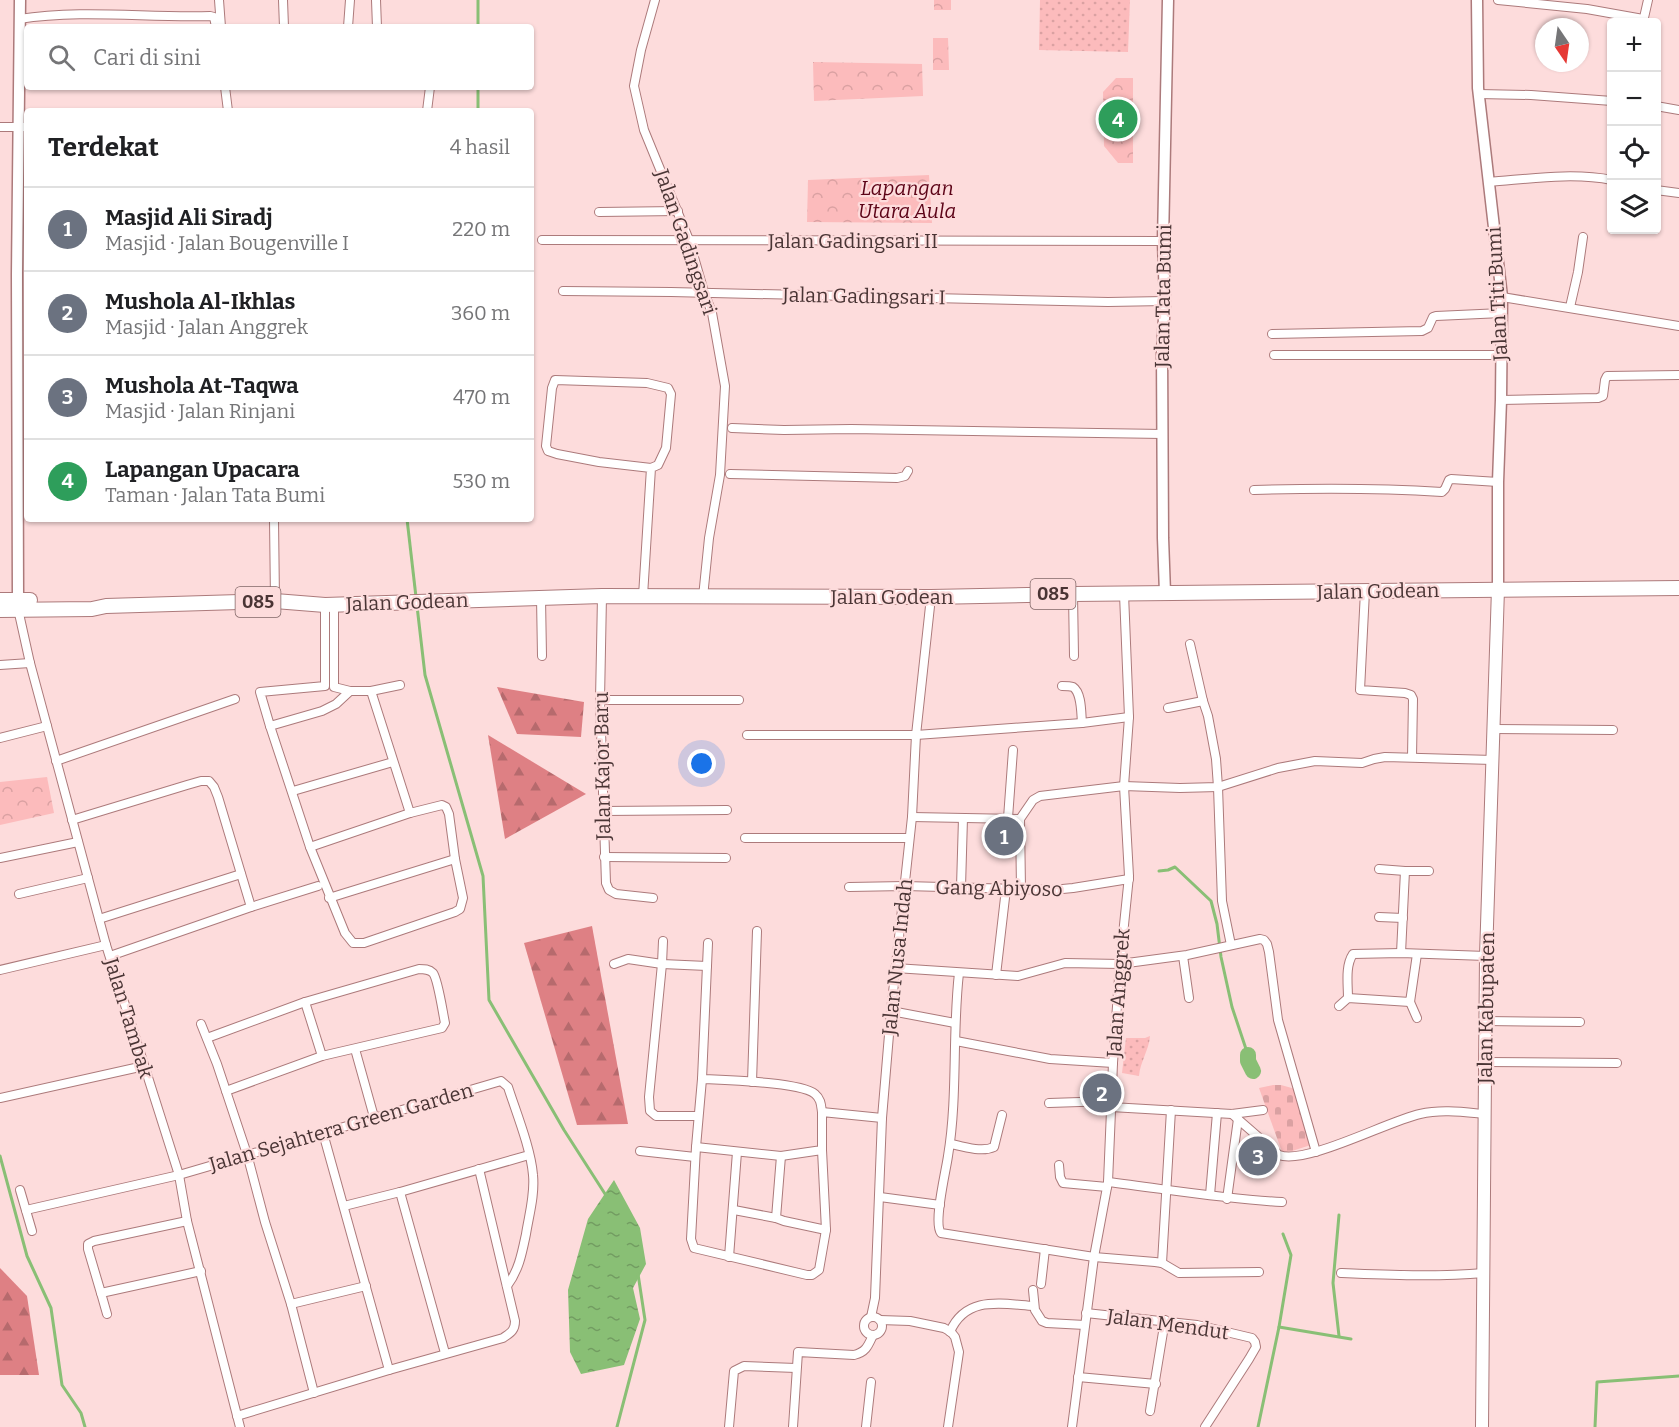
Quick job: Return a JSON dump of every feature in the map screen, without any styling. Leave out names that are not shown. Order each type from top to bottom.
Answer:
[{"type":"main road","name":"Jalan Godean","points":[[0,600],[18,604],[92,609],[106,606],[275,601],[329,605],[602,596],[931,597],[1679,588]]},
{"type":"main road","name":"Jalan Kabupaten","points":[[1482,1427],[1486,956],[1498,589]]},
{"type":"main road","name":"Jalan Godean","points":[[0,610],[18,604]]},
{"type":"street","points":[[18,604],[17,506],[23,67],[19,19],[20,0]]},
{"type":"street","points":[[219,0],[221,24]]},
{"type":"street","points":[[283,0],[284,24]]},
{"type":"street","points":[[348,24],[350,0]]},
{"type":"street","points":[[376,0],[377,24]]},
{"type":"street","name":"Jalan Gadingsari","points":[[655,0],[634,86],[644,130],[689,240],[713,316],[725,386],[720,475],[709,538],[703,597]]},
{"type":"street","name":"Jalan Tata Bumi","points":[[1165,593],[1162,538],[1162,352],[1165,301],[1163,241],[1168,0]]},
{"type":"street","name":"Jalan Titi Bumi","points":[[1477,0],[1477,71],[1502,297],[1498,589]]},
{"type":"street","points":[[1498,0],[1563,3],[1630,18]]},
{"type":"street","points":[[1644,18],[1648,0]]},
{"type":"street","points":[[19,19],[83,14],[210,16],[214,17],[215,24]]},
{"type":"street","points":[[225,90],[228,108]]},
{"type":"street","points":[[427,108],[430,90]]},
{"type":"street","points":[[1479,94],[1607,101]]},
{"type":"street","points":[[1661,107],[1679,110]]},
{"type":"street","points":[[0,127],[22,127]]},
{"type":"street","points":[[1489,182],[1581,176],[1607,179]]},
{"type":"street","points":[[1661,191],[1679,193]]},
{"type":"street","points":[[599,212],[678,211]]},
{"type":"street","points":[[1570,307],[1583,237]]},
{"type":"street","name":"Jalan Gadingsari II","points":[[542,240],[1163,241]]},
{"type":"street","name":"Jalan Gadingsari I","points":[[563,291],[704,292],[1108,302],[1165,301]]},
{"type":"street","points":[[1502,297],[1679,326]]},
{"type":"street","points":[[1272,334],[1422,331],[1429,327],[1433,317],[1436,316],[1502,313]]},
{"type":"street","points":[[1274,355],[1501,355]]},
{"type":"street","points":[[1501,399],[1598,399],[1603,396],[1607,376],[1679,375]]},
{"type":"street","points":[[555,380],[647,383],[668,388],[671,394],[666,448],[658,465],[651,468],[599,462],[548,451],[546,446],[552,388],[555,380]]},
{"type":"street","points":[[732,428],[1162,434]]},
{"type":"street","points":[[643,596],[651,468]]},
{"type":"street","points":[[730,474],[897,478],[905,476],[908,471]]},
{"type":"street","points":[[1254,490],[1322,488],[1442,492],[1451,479],[1498,482]]},
{"type":"street","points":[[274,522],[275,601]]},
{"type":"street","points":[[1365,591],[1360,690],[1411,695],[1413,699],[1412,757]]},
{"type":"street","points":[[1073,594],[1074,656]]},
{"type":"street","name":"Jalan Anggrek","points":[[1072,1427],[1084,1325],[1107,1185],[1120,964],[1129,875],[1124,786],[1130,717],[1124,594]]},
{"type":"street","name":"Jalan Kajor Baru","points":[[602,596],[600,700],[606,883],[609,890],[616,894],[653,898]]},
{"type":"street","name":"Jalan Nusa Indah","points":[[871,1317],[875,1298],[882,1118],[912,817],[915,735],[931,597]]},
{"type":"street","points":[[541,598],[542,656]]},
{"type":"street","name":"Jalan Tambak","points":[[18,604],[30,663],[106,945],[179,1175],[187,1221],[240,1427]]},
{"type":"street","points":[[329,605],[334,687],[350,691],[371,691],[399,685]]},
{"type":"street","points":[[310,847],[410,813],[439,805],[446,807],[463,897],[460,909],[364,943],[353,943],[345,933],[329,898],[310,847],[270,726],[261,692],[325,686],[329,605]]},
{"type":"street","points":[[1190,644],[1212,736],[1218,787],[1222,901],[1227,946]]},
{"type":"street","points":[[0,665],[30,663]]},
{"type":"street","points":[[1062,686],[1076,690],[1083,723]]},
{"type":"street","points":[[270,726],[322,711],[336,704],[350,691]]},
{"type":"street","points":[[371,691],[410,813]]},
{"type":"street","points":[[56,761],[235,699]]},
{"type":"street","points":[[600,700],[739,700]]},
{"type":"street","points":[[1168,708],[1203,701]]},
{"type":"street","points":[[747,735],[915,735],[1083,723],[1130,717]]},
{"type":"street","points":[[0,738],[47,726]]},
{"type":"street","points":[[1494,729],[1613,730]]},
{"type":"street","points":[[1008,818],[1013,750]]},
{"type":"street","points":[[1021,889],[1020,819],[1033,800],[1040,796],[1124,786],[1218,787],[1278,768],[1315,761],[1362,763],[1380,757],[1493,760]]},
{"type":"street","points":[[293,791],[393,762]]},
{"type":"street","points":[[72,820],[201,781],[209,781],[218,797],[251,907]]},
{"type":"street","points":[[603,811],[727,810]]},
{"type":"street","points":[[912,817],[1020,819]]},
{"type":"street","points":[[961,887],[963,818]]},
{"type":"street","points":[[745,838],[909,838]]},
{"type":"street","points":[[0,858],[78,842]]},
{"type":"street","points":[[604,857],[726,858]]},
{"type":"street","points":[[329,898],[455,859]]},
{"type":"street","points":[[1379,869],[1429,871]]},
{"type":"street","points":[[1401,953],[1405,871]]},
{"type":"street","points":[[99,919],[241,874]]},
{"type":"street","name":"Gang Abiyoso","points":[[849,887],[905,886],[1052,890],[1073,888],[1129,875]]},
{"type":"street","points":[[19,894],[88,878]]},
{"type":"street","points":[[110,956],[318,886]]},
{"type":"street","points":[[996,975],[1006,889]]},
{"type":"street","points":[[1379,917],[1403,918]]},
{"type":"street","points":[[752,1082],[757,931]]},
{"type":"street","points":[[896,968],[1018,976],[1065,963],[1120,964],[1183,956],[1264,940],[1269,952],[1278,1020],[1316,1152]]},
{"type":"street","points":[[663,941],[649,1097],[650,1111],[656,1116],[698,1116]]},
{"type":"street","points":[[702,1079],[802,1088],[814,1093],[820,1101],[826,1230],[821,1266],[812,1275],[700,1250],[694,1248],[690,1239],[702,1079],[708,943]]},
{"type":"street","points":[[0,970],[106,945]]},
{"type":"street","points":[[1348,998],[1348,968],[1353,954],[1486,956]]},
{"type":"street","points":[[1417,1018],[1410,1002],[1418,954]]},
{"type":"street","points":[[1183,956],[1188,998]]},
{"type":"street","points":[[614,964],[627,959],[662,964],[707,966]]},
{"type":"street","points":[[207,1038],[305,1002],[419,969],[431,971],[436,978],[445,1023],[443,1027],[322,1056],[226,1090]]},
{"type":"street","points":[[959,973],[955,1023],[953,1128],[940,1205],[938,1226],[941,1233],[1094,1257],[1162,1263],[1179,1273],[1259,1272]]},
{"type":"street","points":[[1339,1006],[1348,998],[1410,1002]]},
{"type":"street","points":[[305,1002],[322,1056]]},
{"type":"street","points":[[891,1011],[955,1023]]},
{"type":"street","points":[[1486,1021],[1580,1022]]},
{"type":"street","points":[[201,1024],[247,1154],[314,1392]]},
{"type":"street","points":[[956,1041],[1050,1059],[1113,1063]]},
{"type":"street","points":[[355,1048],[374,1117]]},
{"type":"street","points":[[1485,1062],[1617,1063]]},
{"type":"street","points":[[0,1098],[144,1066]]},
{"type":"street","name":"Jalan Sejahtera Green Garden","points":[[26,1210],[179,1175],[497,1082],[504,1082],[508,1087],[529,1155]]},
{"type":"street","points":[[1049,1102],[1111,1104],[1235,1116],[1263,1110]]},
{"type":"street","points":[[1162,1263],[1172,1110]]},
{"type":"street","points":[[1235,1116],[1285,1157],[1316,1152],[1418,1114],[1447,1111],[1484,1114]]},
{"type":"street","points":[[822,1112],[882,1118]]},
{"type":"street","points":[[1210,1195],[1216,1113]]},
{"type":"street","points":[[950,1143],[978,1149],[994,1147],[1002,1115]]},
{"type":"street","points":[[1227,1199],[1235,1116]]},
{"type":"street","points":[[322,1132],[389,1370]]},
{"type":"street","points":[[640,1151],[737,1152],[781,1156],[822,1150]]},
{"type":"street","points":[[729,1257],[737,1152]]},
{"type":"street","points":[[344,1206],[529,1155],[533,1174],[533,1192],[522,1258],[507,1286]]},
{"type":"street","points":[[776,1218],[781,1156]]},
{"type":"street","points":[[1059,1165],[1063,1183],[1167,1190],[1227,1199],[1282,1202]]},
{"type":"street","points":[[237,1416],[445,1353],[503,1338],[512,1332],[515,1321],[479,1169]]},
{"type":"street","points":[[20,1190],[32,1231]]},
{"type":"street","points":[[400,1192],[445,1353]]},
{"type":"street","points":[[880,1197],[940,1205]]},
{"type":"street","points":[[734,1210],[826,1230]]},
{"type":"street","points":[[107,1314],[88,1245],[94,1241],[187,1221]]},
{"type":"street","points":[[1041,1284],[1045,1249]]},
{"type":"street","points":[[101,1293],[201,1271]]},
{"type":"street","points":[[1341,1273],[1404,1276],[1484,1273]]},
{"type":"street","points":[[291,1304],[366,1286]]},
{"type":"street","points":[[1033,1290],[1034,1306],[1042,1321],[1084,1325]]},
{"type":"street","points":[[950,1332],[952,1326],[964,1313],[979,1304],[1034,1306]]},
{"type":"street","name":"Jalan Mendut","points":[[1086,1312],[1197,1325],[1252,1338],[1256,1344],[1250,1359],[1205,1427]]},
{"type":"street","points":[[873,1335],[867,1332],[864,1325],[871,1317],[880,1320],[910,1321],[944,1328],[955,1337],[959,1352],[948,1427]]},
{"type":"street","points":[[793,1427],[798,1352],[854,1355],[866,1350],[873,1335],[881,1331],[880,1320]]},
{"type":"street","points":[[1150,1410],[1165,1320]]},
{"type":"street","points":[[729,1427],[734,1371],[744,1366],[796,1368]]},
{"type":"street","points":[[1078,1377],[1156,1384]]},
{"type":"street","points":[[866,1427],[871,1382]]},
{"type":"green space","points":[[934,0],[951,0],[951,10],[934,10]]},
{"type":"green space","points":[[1040,0],[1130,0],[1128,52],[1039,50]]},
{"type":"green space","points":[[933,38],[948,38],[949,70],[933,70]]},
{"type":"green space","points":[[813,62],[922,64],[923,96],[814,101]]},
{"type":"green space","points":[[1116,78],[1133,78],[1133,163],[1118,163],[1104,146],[1103,92]]},
{"type":"green space","name":"Lapangan Utara Aula","points":[[929,175],[932,223],[807,222],[808,180]]},
{"type":"green space","points":[[497,687],[584,702],[581,737],[517,734]]},
{"type":"green space","points":[[488,735],[586,794],[505,839]]},
{"type":"green space","points":[[47,777],[54,813],[0,825],[0,782]]},
{"type":"green space","points":[[592,926],[628,1124],[577,1125],[524,943]]},
{"type":"green space","points":[[1150,1036],[1139,1076],[1122,1073],[1126,1038]]},
{"type":"green space","points":[[1273,1085],[1299,1090],[1317,1143],[1282,1152],[1259,1088]]},
{"type":"green space","points":[[0,1268],[27,1296],[39,1375],[0,1375]]},
{"type":"water","points":[[614,1180],[640,1228],[646,1264],[633,1288],[640,1319],[624,1365],[581,1374],[570,1352],[568,1290],[588,1219]]},
{"type":"waterway","points":[[478,0],[478,24]]},
{"type":"waterway","points":[[478,90],[478,108]]},
{"type":"waterway","points":[[407,522],[416,597]]},
{"type":"waterway","points":[[417,606],[425,675],[483,876],[489,1000],[564,1130],[607,1197]]},
{"type":"waterway","points":[[1159,871],[1175,867],[1211,901],[1232,1007],[1248,1055]]},
{"type":"waterway","points":[[1248,1055],[1253,1071]]},
{"type":"waterway","points":[[0,1156],[27,1256],[51,1308],[62,1385],[81,1413],[85,1427]]},
{"type":"waterway","points":[[1339,1215],[1333,1283],[1339,1336]]},
{"type":"waterway","points":[[1279,1327],[1291,1255],[1283,1234]]},
{"type":"waterway","points":[[617,1427],[645,1320],[638,1274]]},
{"type":"waterway","points":[[1258,1427],[1279,1327],[1351,1339]]},
{"type":"waterway","points":[[1595,1427],[1597,1382],[1679,1376]]},
{"type":"place","name":"Lapangan Upacara","points":[[1118,119]]},
{"type":"place","name":"Masjid Ali Siradj","points":[[1004,836]]},
{"type":"place","name":"Mushola Al-Ikhlas","points":[[1102,1093]]},
{"type":"place","name":"Mushola At-Taqwa","points":[[1258,1156]]}]
